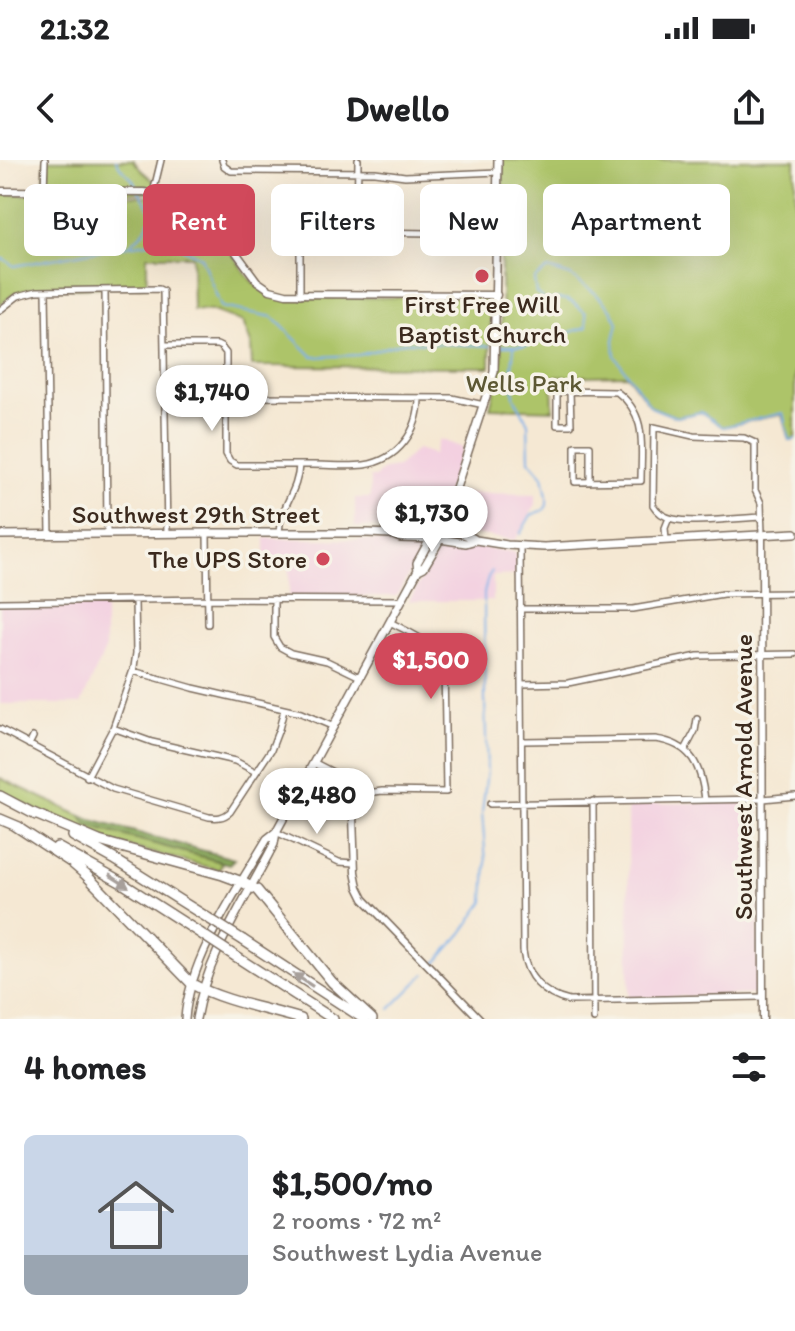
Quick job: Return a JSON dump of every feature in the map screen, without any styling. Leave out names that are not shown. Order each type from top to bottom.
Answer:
[{"type":"highway","points":[[0,796],[114,859],[364,1019]]},
{"type":"highway","points":[[33,813],[99,841],[242,882],[257,890],[332,982],[372,1019]]},
{"type":"highway","points":[[0,819],[103,871],[333,1019]]},
{"type":"highway","points":[[14,825],[86,875],[192,984],[245,1004],[301,1019]]},
{"type":"main road","points":[[498,160],[498,184]]},
{"type":"main road","points":[[196,1019],[202,989],[216,952],[274,844],[276,832],[418,570],[424,567],[454,505],[453,497],[493,378],[497,256]]},
{"type":"main road","name":"Southwest 29th Street","points":[[0,535],[279,533],[391,534],[401,538],[437,535],[466,543],[476,540],[544,547],[795,533]]},
{"type":"main road","points":[[185,1019],[192,984],[206,948],[267,839],[276,832]]},
{"type":"street","points":[[44,184],[45,160]]},
{"type":"street","points":[[155,184],[161,160]]},
{"type":"street","points":[[297,160],[297,171]]},
{"type":"street","points":[[358,160],[357,223],[360,229],[367,233],[420,233]]},
{"type":"street","points":[[223,163],[231,171],[358,172],[405,176],[498,172]]},
{"type":"street","points":[[0,191],[24,191]]},
{"type":"street","points":[[238,256],[251,275],[263,286],[278,293],[497,295]]},
{"type":"street","points":[[300,256],[300,295]]},
{"type":"street","points":[[105,290],[107,534]]},
{"type":"street","points":[[0,310],[18,296],[32,291],[163,291],[167,533]]},
{"type":"street","points":[[46,291],[50,535]]},
{"type":"street","points":[[165,345],[217,345],[224,349],[226,454],[237,465],[359,465],[385,458],[398,449],[411,432],[419,398]]},
{"type":"street","points":[[570,391],[571,425],[557,425],[557,391],[570,391],[617,392],[629,402],[640,423],[641,481],[590,482],[575,482],[575,446],[590,446],[590,482]]},
{"type":"street","points":[[226,397],[452,398],[484,405]]},
{"type":"street","points":[[762,517],[687,521],[669,518],[656,510],[653,505],[654,427],[693,436],[744,438],[755,443],[755,490],[761,503],[762,517],[762,534]]},
{"type":"street","points":[[279,533],[282,511],[297,483],[299,465]]},
{"type":"street","points":[[666,540],[665,528],[669,518]]},
{"type":"street","points":[[207,533],[208,624]]},
{"type":"street","name":"Southwest Arnold Avenue","points":[[762,534],[763,1019]]},
{"type":"street","points":[[520,546],[523,951],[530,975],[547,993],[569,1001],[762,997]]},
{"type":"street","points":[[520,609],[633,609],[709,595],[795,593]]},
{"type":"street","points":[[274,599],[274,637],[280,647],[291,653],[334,663],[361,678]]},
{"type":"street","points":[[0,602],[402,600]]},
{"type":"street","points":[[87,777],[113,728],[133,671],[136,653],[135,601]]},
{"type":"street","points":[[353,795],[382,791],[446,792],[444,663],[433,647],[390,622]]},
{"type":"street","points":[[521,684],[580,682],[698,656],[795,654]]},
{"type":"street","points":[[133,671],[307,715],[334,727]]},
{"type":"street","points":[[0,729],[113,789],[217,818],[230,812],[267,756],[276,740],[284,710]]},
{"type":"street","points":[[685,750],[695,731],[697,719]]},
{"type":"street","points":[[113,728],[152,742],[235,761],[256,772]]},
{"type":"street","points":[[29,745],[33,737]]},
{"type":"street","points":[[523,741],[655,739],[670,742],[685,750],[699,769],[705,800]]},
{"type":"street","points":[[314,763],[347,781],[353,795],[354,863],[364,899],[480,1019]]},
{"type":"street","points":[[490,804],[795,796]]},
{"type":"street","points":[[593,801],[594,1019]]},
{"type":"street","points":[[276,832],[339,862],[354,863]]},
{"type":"shaded area","points":[[439,439],[463,448],[435,524],[429,528],[355,527],[355,498],[370,498],[370,477],[375,477],[384,469],[397,467],[417,449],[434,454]]},
{"type":"shaded area","points":[[462,493],[536,494],[536,504],[515,540],[498,538],[452,527]]},
{"type":"shaded area","points":[[265,538],[414,541],[418,542],[421,551],[397,596],[289,597],[289,567],[265,567]]},
{"type":"shaded area","points":[[442,543],[514,552],[517,575],[493,576],[493,601],[409,601]]},
{"type":"shaded area","points":[[105,605],[105,650],[81,704],[0,704],[0,606]]},
{"type":"shaded area","points":[[755,802],[759,807],[758,994],[629,998],[628,804]]},
{"type":"green space","points":[[45,160],[133,160],[156,183],[143,184],[143,193],[127,193],[127,184],[44,184]]},
{"type":"green space","name":"Wells Park","points":[[503,160],[795,160],[795,439],[789,440],[782,414],[723,427],[701,412],[676,417],[651,407],[627,375],[552,377],[553,410],[490,408],[502,359],[501,256],[527,256],[527,184],[503,184]]},
{"type":"green space","points":[[0,194],[24,194],[24,256],[127,256],[127,196],[143,196],[143,256],[147,256],[147,286],[28,289],[15,293],[0,305]]},
{"type":"green space","points":[[192,256],[234,256],[257,286],[286,298],[489,299],[490,367],[252,366],[251,344],[243,322],[213,311],[193,310]]},
{"type":"green space","points":[[0,778],[81,816],[88,826],[222,862],[219,870],[118,844],[76,829],[0,793]]},
{"type":"green space","points":[[81,816],[234,859],[229,864],[88,826]]},
{"type":"waterway","points":[[116,160],[132,179],[153,215],[131,244]]},
{"type":"waterway","points":[[0,259],[14,266],[166,240],[201,257],[221,307],[273,317],[313,357],[359,355],[404,342],[490,346]]},
{"type":"waterway","points":[[496,346],[525,346],[587,327],[586,313],[576,305],[563,299],[546,301],[536,293],[534,279],[548,269],[571,276],[611,309],[618,323],[614,340],[615,356],[651,407],[676,417],[701,412],[723,427],[783,413],[789,440],[795,439]]},
{"type":"waterway","points":[[514,347],[514,397],[528,423],[529,460],[543,476],[547,496],[544,510],[531,515],[520,534]]},
{"type":"waterway","points":[[435,964],[484,902],[486,862],[482,813],[487,771],[484,593],[492,571]]},
{"type":"waterway","points":[[390,1009],[425,974]]},
{"type":"place","name":"First Free Will Baptist Church","points":[[482,276]]},
{"type":"place","name":"The UPS Store","points":[[323,559]]}]
